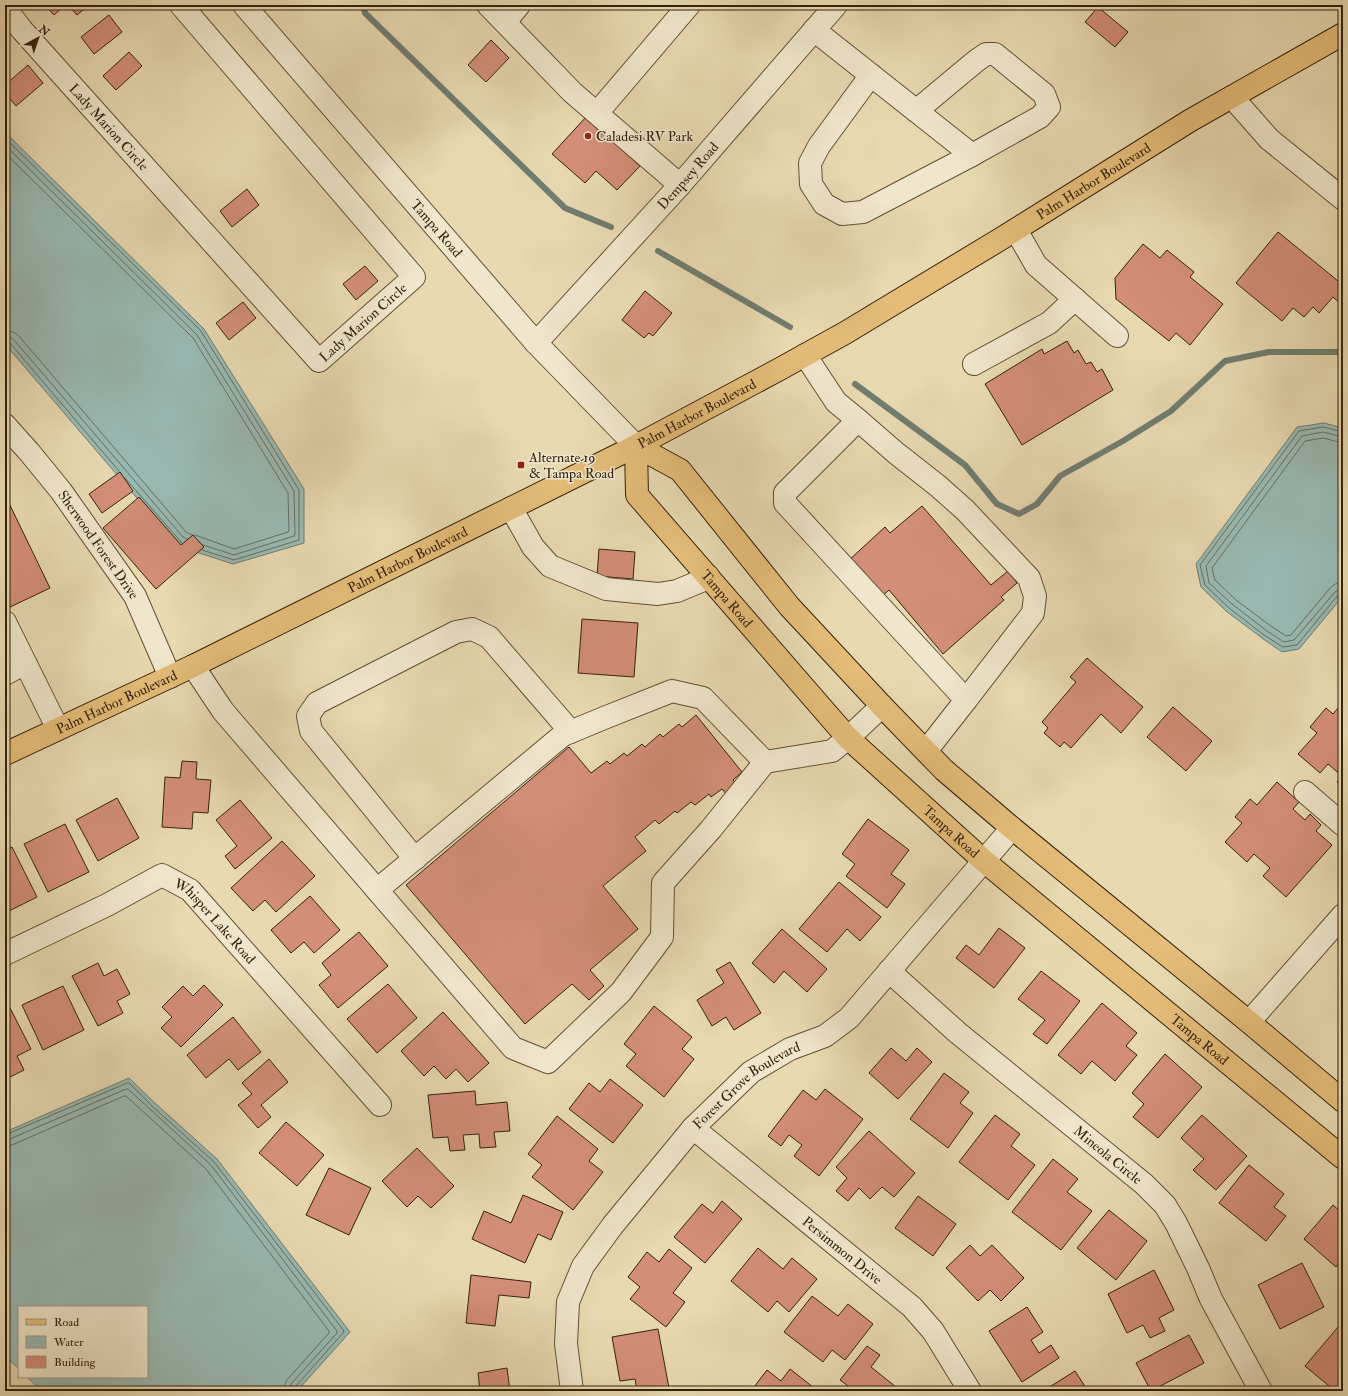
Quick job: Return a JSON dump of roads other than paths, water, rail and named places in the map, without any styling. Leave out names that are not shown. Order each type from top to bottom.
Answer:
[{"type":"main road","name":"Palm Harbor Boulevard","points":[[5,754],[193,666],[636,446],[846,333],[1016,230],[1191,120],[1343,34]]},
{"type":"main road","name":"Tampa Road","points":[[636,446],[638,495],[848,738],[984,861],[1343,1158]]},
{"type":"main road","name":"Tampa Road","points":[[636,446],[680,470],[789,606],[944,770],[1012,828],[1250,1022],[1343,1101]]},
{"type":"street","name":"Lady Marion Circle","points":[[10,11],[22,30],[319,360],[414,277],[181,5]]},
{"type":"street","name":"Tampa Road","points":[[244,5],[536,343],[636,446]]},
{"type":"street","points":[[488,5],[572,92],[680,184]]},
{"type":"street","points":[[505,22],[520,5]]},
{"type":"street","points":[[597,114],[689,5]]},
{"type":"street","name":"Dempsey Road","points":[[536,343],[680,184],[836,5]]},
{"type":"street","points":[[814,30],[972,155]]},
{"type":"street","points":[[871,75],[818,146],[810,163],[811,184],[824,204],[842,214],[863,212],[1040,118],[1049,107],[1044,94],[995,54],[986,54],[916,111]]},
{"type":"street","points":[[1232,97],[1269,139],[1343,199]]},
{"type":"street","points":[[1016,230],[1036,265],[1117,336]]},
{"type":"street","points":[[974,364],[1049,323],[1075,299]]},
{"type":"street","points":[[805,355],[836,402],[965,510],[1029,578],[1035,596],[1033,613],[926,751]]},
{"type":"street","points":[[858,420],[785,492],[784,503],[966,700]]},
{"type":"street","name":"Sherwood Forest Drive","points":[[5,425],[61,491],[135,596],[170,677]]},
{"type":"street","points":[[511,508],[533,547],[550,566],[606,589],[658,594],[677,592],[701,581],[708,576]]},
{"type":"street","points":[[5,622],[58,729]]},
{"type":"street","points":[[415,859],[311,731],[308,716],[317,702],[456,632],[472,629],[489,637],[571,732]]},
{"type":"street","points":[[5,674],[25,663]]},
{"type":"street","points":[[193,666],[223,711],[513,1048],[548,1062],[621,992],[662,937],[663,883],[711,829],[765,762],[832,751],[882,706]]},
{"type":"street","points":[[377,890],[563,735],[672,691],[703,698],[765,762]]},
{"type":"street","points":[[1305,792],[1343,825]]},
{"type":"street","name":"Forest Grove Boulevard","points":[[572,1391],[566,1344],[568,1302],[583,1266],[612,1225],[693,1128],[751,1072],[790,1049],[825,1036],[849,1018],[1012,828]]},
{"type":"street","name":"Whisper Lake Road","points":[[5,954],[107,905],[162,875],[190,890],[380,1105]]},
{"type":"street","points":[[1250,1022],[1343,915]]},
{"type":"street","name":"Mineola Circle","points":[[889,971],[958,1033],[1144,1184],[1165,1205],[1198,1268],[1211,1299],[1261,1391]]},
{"type":"street","name":"Persimmon Drive","points":[[693,1128],[912,1307],[933,1331],[970,1391]]},
{"type":"water","points":[[5,132],[204,329],[304,489],[304,543],[233,564],[178,546],[5,344]]},
{"type":"water","points":[[1324,423],[1343,428],[1343,596],[1299,649],[1282,652],[1226,611],[1201,587],[1196,564],[1297,427]]},
{"type":"water","points":[[129,1078],[217,1159],[350,1332],[297,1391],[42,1391],[28,1378],[148,1378],[148,1306],[18,1306],[18,1368],[5,1356],[5,1132]]},
{"type":"waterway","points":[[363,5],[365,13],[565,208],[611,227]]},
{"type":"waterway","points":[[658,251],[790,327]]},
{"type":"waterway","points":[[855,384],[965,465],[997,504],[1019,514],[1037,504],[1060,476],[1123,441],[1171,411],[1225,361],[1269,352],[1338,352],[1343,350]]},
{"type":"place","name":"Caladesi RV Park","points":[[588,136]]},
{"type":"place","name":"Alternate 19 & Tampa Road","points":[[521,465]]}]
